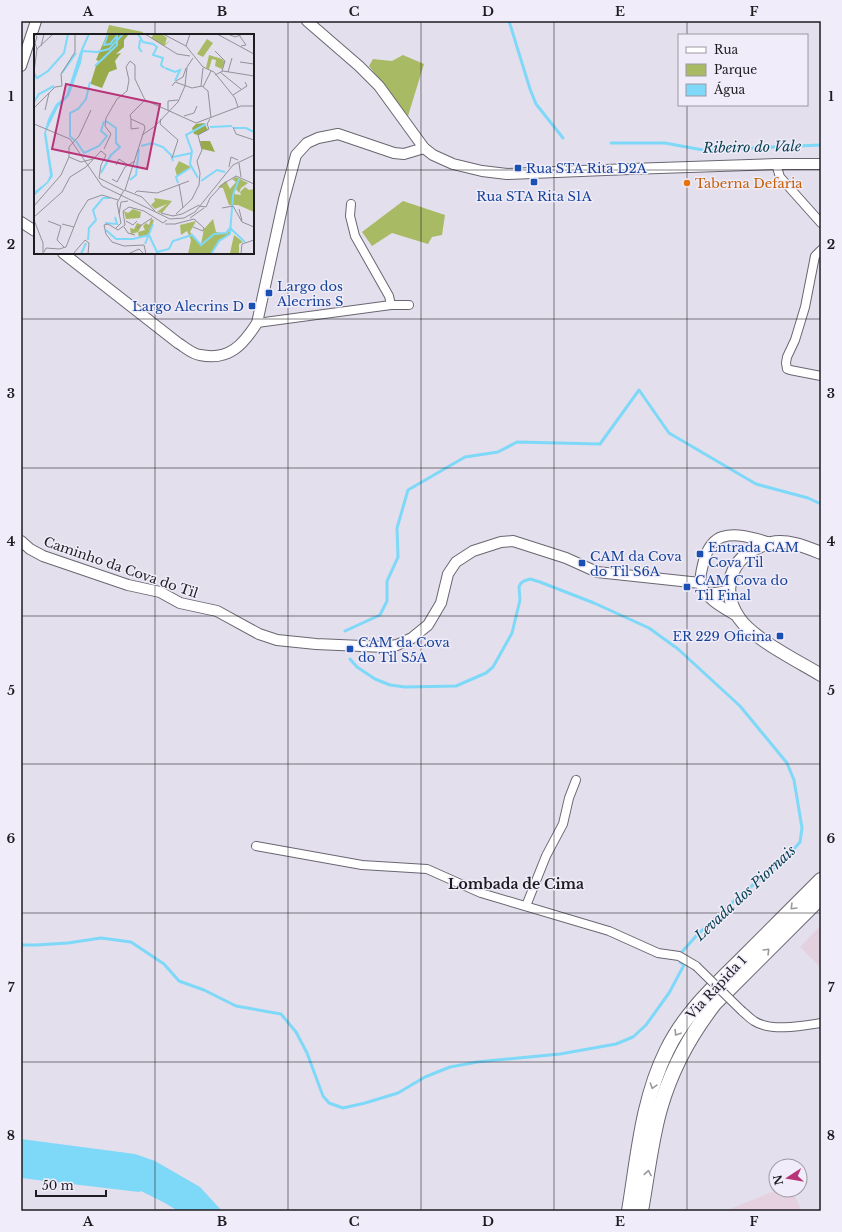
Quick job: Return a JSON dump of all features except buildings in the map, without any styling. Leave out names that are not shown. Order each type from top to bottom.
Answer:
[{"type":"highway","name":"Via Rápida 1","points":[[629,1211],[641,1130],[647,1104],[667,1050],[684,1021],[704,996],[821,880]]},
{"type":"highway","name":"Via Rápida 1","points":[[641,1211],[660,1109],[681,1056],[693,1034],[715,1003],[821,897]]},
{"type":"main road","points":[[821,553],[792,543],[771,543],[753,549],[746,553],[738,562],[733,571],[729,588],[730,600],[737,616],[745,625],[760,638],[821,675]]},
{"type":"street","points":[[21,66],[36,21]]},
{"type":"street","points":[[307,21],[359,66],[379,86],[424,148],[433,156],[453,164],[482,172],[508,174],[776,164],[821,164]]},
{"type":"street","points":[[64,254],[178,343],[199,355],[222,355],[231,352],[240,346],[257,323],[284,199],[296,154],[307,143],[318,138],[338,134],[394,153],[404,154],[424,148]]},
{"type":"street","points":[[776,164],[780,177],[821,223]]},
{"type":"street","points":[[351,204],[350,216],[355,236],[389,296],[391,305]]},
{"type":"street","points":[[21,222],[34,230]]},
{"type":"street","points":[[821,250],[815,256],[805,307],[786,363],[787,369],[821,376]]},
{"type":"street","points":[[257,323],[391,305],[409,305]]},
{"type":"street","points":[[737,616],[714,602],[704,591],[700,583],[703,564],[708,548],[722,537],[736,535],[771,543]]},
{"type":"street","name":"Caminho da Cova do Til","points":[[21,541],[43,556],[128,585],[160,592],[180,604],[217,611],[241,625],[265,636],[277,640],[316,644],[385,647],[397,646],[412,638],[428,625],[441,603],[448,574],[456,562],[473,551],[501,542],[513,541],[566,558],[597,572],[700,583]]},
{"type":"street","points":[[708,594],[729,588]]},
{"type":"street","points":[[526,906],[543,862],[563,824],[569,798],[576,780]]},
{"type":"street","points":[[256,846],[362,865],[427,869],[481,893],[610,930],[658,953],[679,956],[696,966],[754,1022],[770,1027],[800,1026],[821,1023]]},
{"type":"shaded area","points":[[821,925],[821,968],[800,947]]},
{"type":"shaded area","points":[[768,1194],[768,1198],[796,1198],[801,1211],[725,1211]]},
{"type":"green space","points":[[109,25],[143,32],[142,34],[106,34]]},
{"type":"green space","points":[[403,55],[424,64],[408,116],[369,66],[373,59],[392,61]]},
{"type":"green space","points":[[403,201],[445,215],[442,235],[432,237],[428,244],[392,233],[372,246],[362,232]]},
{"type":"water","points":[[21,1139],[135,1154],[155,1161],[200,1187],[222,1211],[178,1211],[141,1191],[139,1192],[21,1178]]},
{"type":"waterway","name":"Ribeiro do Vale","points":[[509,21],[536,104],[563,138]]},
{"type":"waterway","name":"Ribeiro do Vale","points":[[611,143],[665,143],[703,150],[821,145]]},
{"type":"waterway","name":"Levada dos Piornais","points":[[345,631],[380,615],[387,601],[387,581],[398,557],[397,528],[408,490],[465,457],[498,452],[517,442],[600,444],[639,390],[669,433],[756,484],[808,498],[821,504]]},
{"type":"waterway","name":"Levada dos Piornais","points":[[350,659],[357,667],[375,679],[390,685],[405,687],[456,686],[486,673],[493,667],[512,633],[520,600],[519,587],[521,583],[530,579],[594,603],[649,628],[678,649],[740,706],[787,763],[794,780],[802,828],[800,842],[787,857],[736,899],[697,935],[681,953]]},
{"type":"waterway","name":"Levada dos Piornais","points":[[21,945],[68,943],[101,938],[131,942],[164,964],[179,981],[204,990],[236,1006],[281,1014],[296,1032],[307,1053],[323,1096],[329,1103],[343,1108],[398,1093],[425,1077],[450,1067],[477,1062],[560,1054],[616,1044],[633,1037],[646,1025],[669,993],[684,965],[680,962]]},
{"type":"place","name":"Rua STA Rita D2A","points":[[518,168]]},
{"type":"place","name":"Rua STA Rita S1A","points":[[534,182]]},
{"type":"place","name":"Taberna Defaria","points":[[687,183]]},
{"type":"place","name":"Largo dos Alecrins S","points":[[269,293]]},
{"type":"place","name":"Largo Alecrins D","points":[[252,306]]},
{"type":"place","name":"Entrada CAM Cova Til","points":[[700,554]]},
{"type":"place","name":"CAM da Cova do Til S6A","points":[[582,563]]},
{"type":"place","name":"CAM Cova do Til Final","points":[[687,587]]},
{"type":"place","name":"ER 229 Oficina","points":[[780,636]]},
{"type":"place","name":"CAM da Cova do Til S5A","points":[[350,649]]},
{"type":"district","name":"Lombada de Cima","points":[[516,884]]}]
